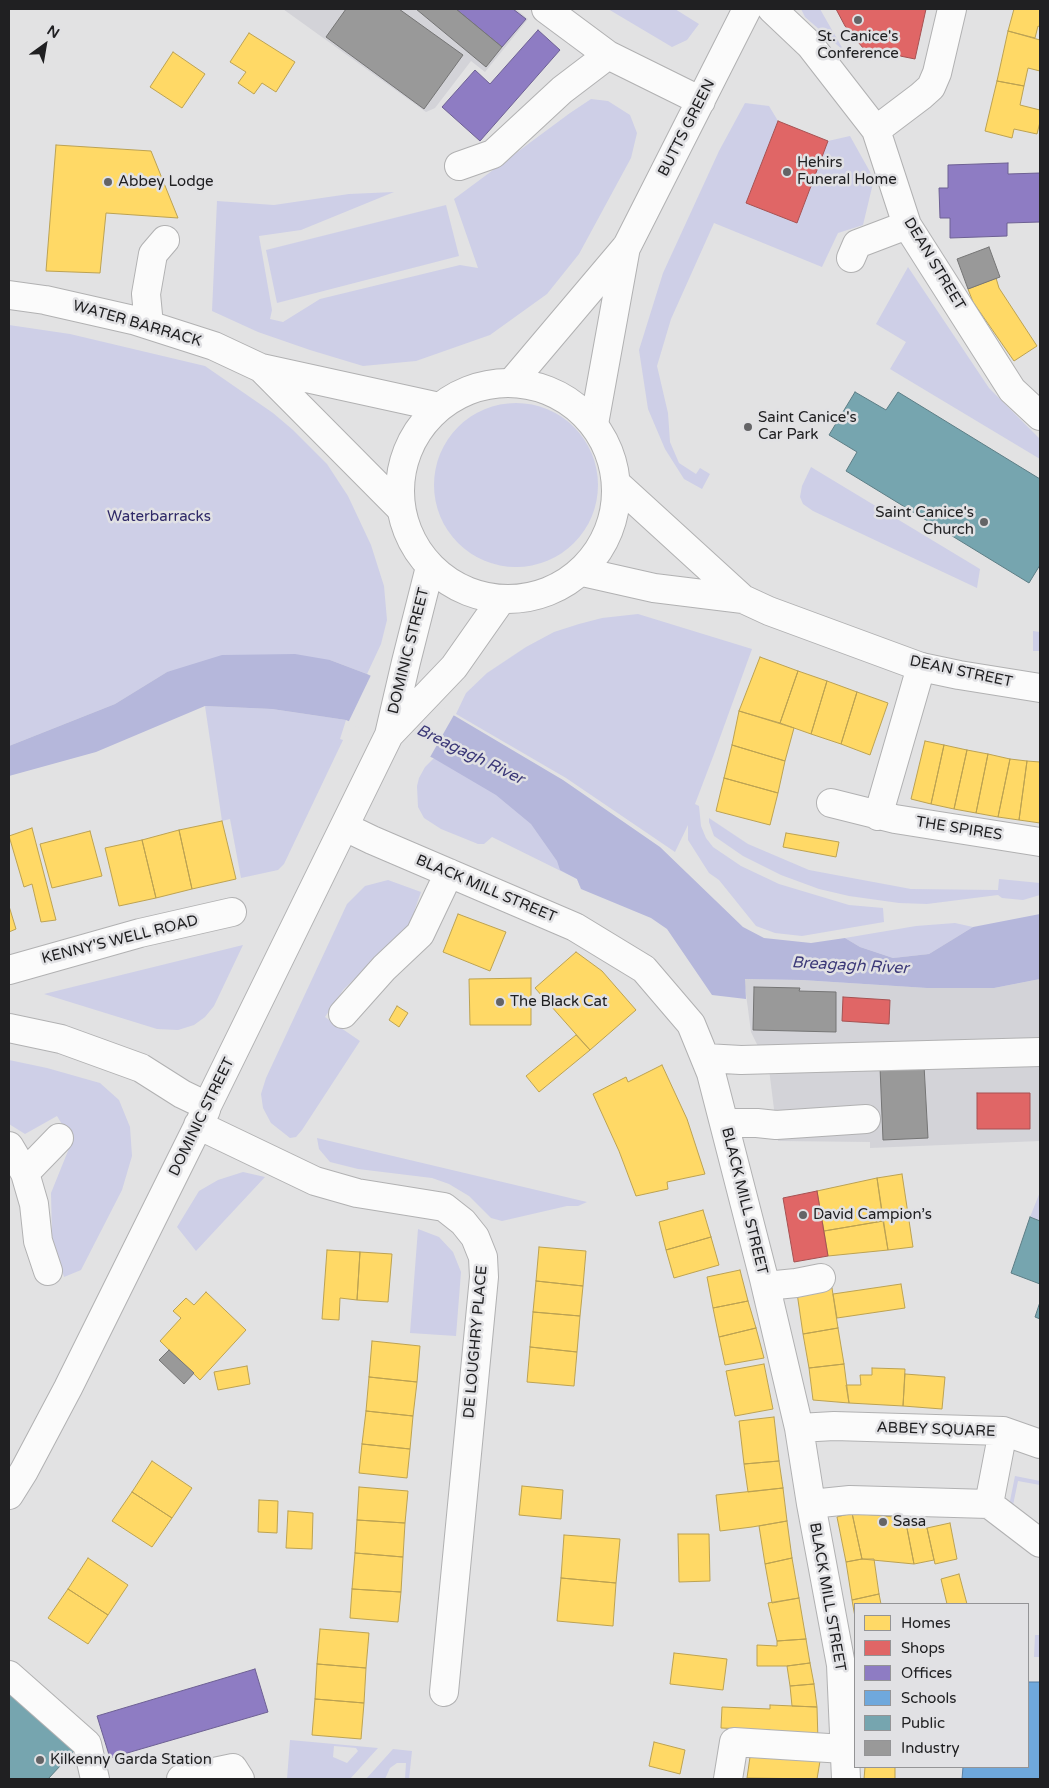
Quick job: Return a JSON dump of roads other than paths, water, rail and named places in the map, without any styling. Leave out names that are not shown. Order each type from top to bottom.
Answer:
[{"type":"street","points":[[546,9],[608,55],[701,102]]},
{"type":"street","name":"BUTTS GREEN","points":[[512,382],[627,246],[747,9]]},
{"type":"street","name":"DEAN STREET","points":[[772,9],[810,45],[876,130],[907,224],[1012,390],[1040,416]]},
{"type":"street","points":[[876,130],[931,87],[937,73],[952,9]]},
{"type":"street","points":[[459,166],[493,154],[562,90],[608,55]]},
{"type":"street","points":[[851,258],[857,244],[907,224]]},
{"type":"street","points":[[149,325],[146,294],[153,254],[165,240]]},
{"type":"street","name":"BUTTS GREEN","points":[[594,424],[627,246]]},
{"type":"street","name":"WATER BARRACK","points":[[9,295],[45,300],[149,325],[214,346],[261,368],[439,407]]},
{"type":"street","name":"WATER BARRACK","points":[[261,368],[401,508]]},
{"type":"street","points":[[512,382],[543,388],[572,402],[594,424],[610,453],[617,484],[615,516],[603,546],[583,572],[559,588],[531,598],[501,600],[475,595],[451,584],[430,567],[410,540],[401,508],[401,471],[414,436],[439,407],[461,393],[486,384],[512,382]]},
{"type":"street","name":"DEAN STREET","points":[[617,484],[743,599],[769,611],[921,667],[1040,688]]},
{"type":"street","name":"DOMINIC STREET","points":[[9,1495],[17,1468],[203,1116],[383,746],[430,567]]},
{"type":"street","name":"DEAN STREET","points":[[583,572],[654,588],[743,599]]},
{"type":"street","name":"DOMINIC STREET","points":[[383,746],[443,681],[501,600]]},
{"type":"street","points":[[878,816],[921,667]]},
{"type":"street","name":"THE SPIRES","points":[[831,803],[878,816],[1040,842]]},
{"type":"street","name":"BLACK MILL STREET","points":[[345,827],[576,927],[644,969],[691,1024],[711,1073],[766,1286],[799,1428],[841,1665],[846,1779]]},
{"type":"street","points":[[344,1014],[384,968],[420,934],[449,873]]},
{"type":"street","name":"KENNY'S WELL ROAD","points":[[9,970],[140,933],[232,912]]},
{"type":"street","points":[[9,1028],[61,1039],[141,1068],[182,1094],[203,1116]]},
{"type":"street","points":[[705,1058],[741,1060],[1040,1052]]},
{"type":"street","name":"DE LOUGHRY PLACE","points":[[203,1116],[314,1181],[357,1193],[444,1207],[464,1222],[475,1237],[483,1257],[484,1277],[444,1692]]},
{"type":"street","points":[[724,1123],[776,1125],[866,1119]]},
{"type":"street","points":[[25,1173],[60,1138]]},
{"type":"street","points":[[9,1146],[25,1173],[34,1204],[38,1241],[48,1271]]},
{"type":"street","points":[[766,1286],[821,1278]]},
{"type":"street","name":"ABBEY SQUARE","points":[[799,1428],[834,1426],[1003,1431],[989,1504]]},
{"type":"street","points":[[1003,1431],[1040,1444]]},
{"type":"street","points":[[811,1504],[850,1500],[989,1504],[1040,1543]]},
{"type":"street","points":[[9,1675],[87,1744],[95,1779]]},
{"type":"street","points":[[728,1779],[734,1742],[844,1749]]},
{"type":"street","points":[[181,1779],[233,1768],[240,1779]]},
{"type":"water","name":"Breagagh River","points":[[295,654],[330,660],[367,674],[455,716],[563,780],[660,847],[743,927],[764,938],[811,943],[845,938],[860,947],[893,958],[929,954],[973,927],[1040,914],[1040,979],[994,988],[927,988],[802,980],[745,979],[746,999],[712,995],[667,929],[651,918],[581,889],[577,879],[560,870],[557,861],[531,824],[496,795],[433,758],[346,720],[272,709],[205,706],[96,752],[9,776],[9,746],[115,704],[167,672],[222,655]]},
{"type":"place","name":"St. Canice's Conference","points":[[858,20]]},
{"type":"place","name":"Hehirs Funeral Home","points":[[787,172]]},
{"type":"place","name":"Abbey Lodge","points":[[108,182]]},
{"type":"place","name":"Saint Canice's Car Park","points":[[748,427]]},
{"type":"place","name":"Saint Canice's Church","points":[[984,522]]},
{"type":"place","name":"The Black Cat","points":[[500,1002]]},
{"type":"place","name":"David Campion’s","points":[[803,1215]]},
{"type":"place","name":"Sasa","points":[[883,1522]]},
{"type":"place","name":"Kilkenny Garda Station","points":[[40,1760]]},
{"type":"park label","name":"Waterbarracks","points":[[159,517]]}]
